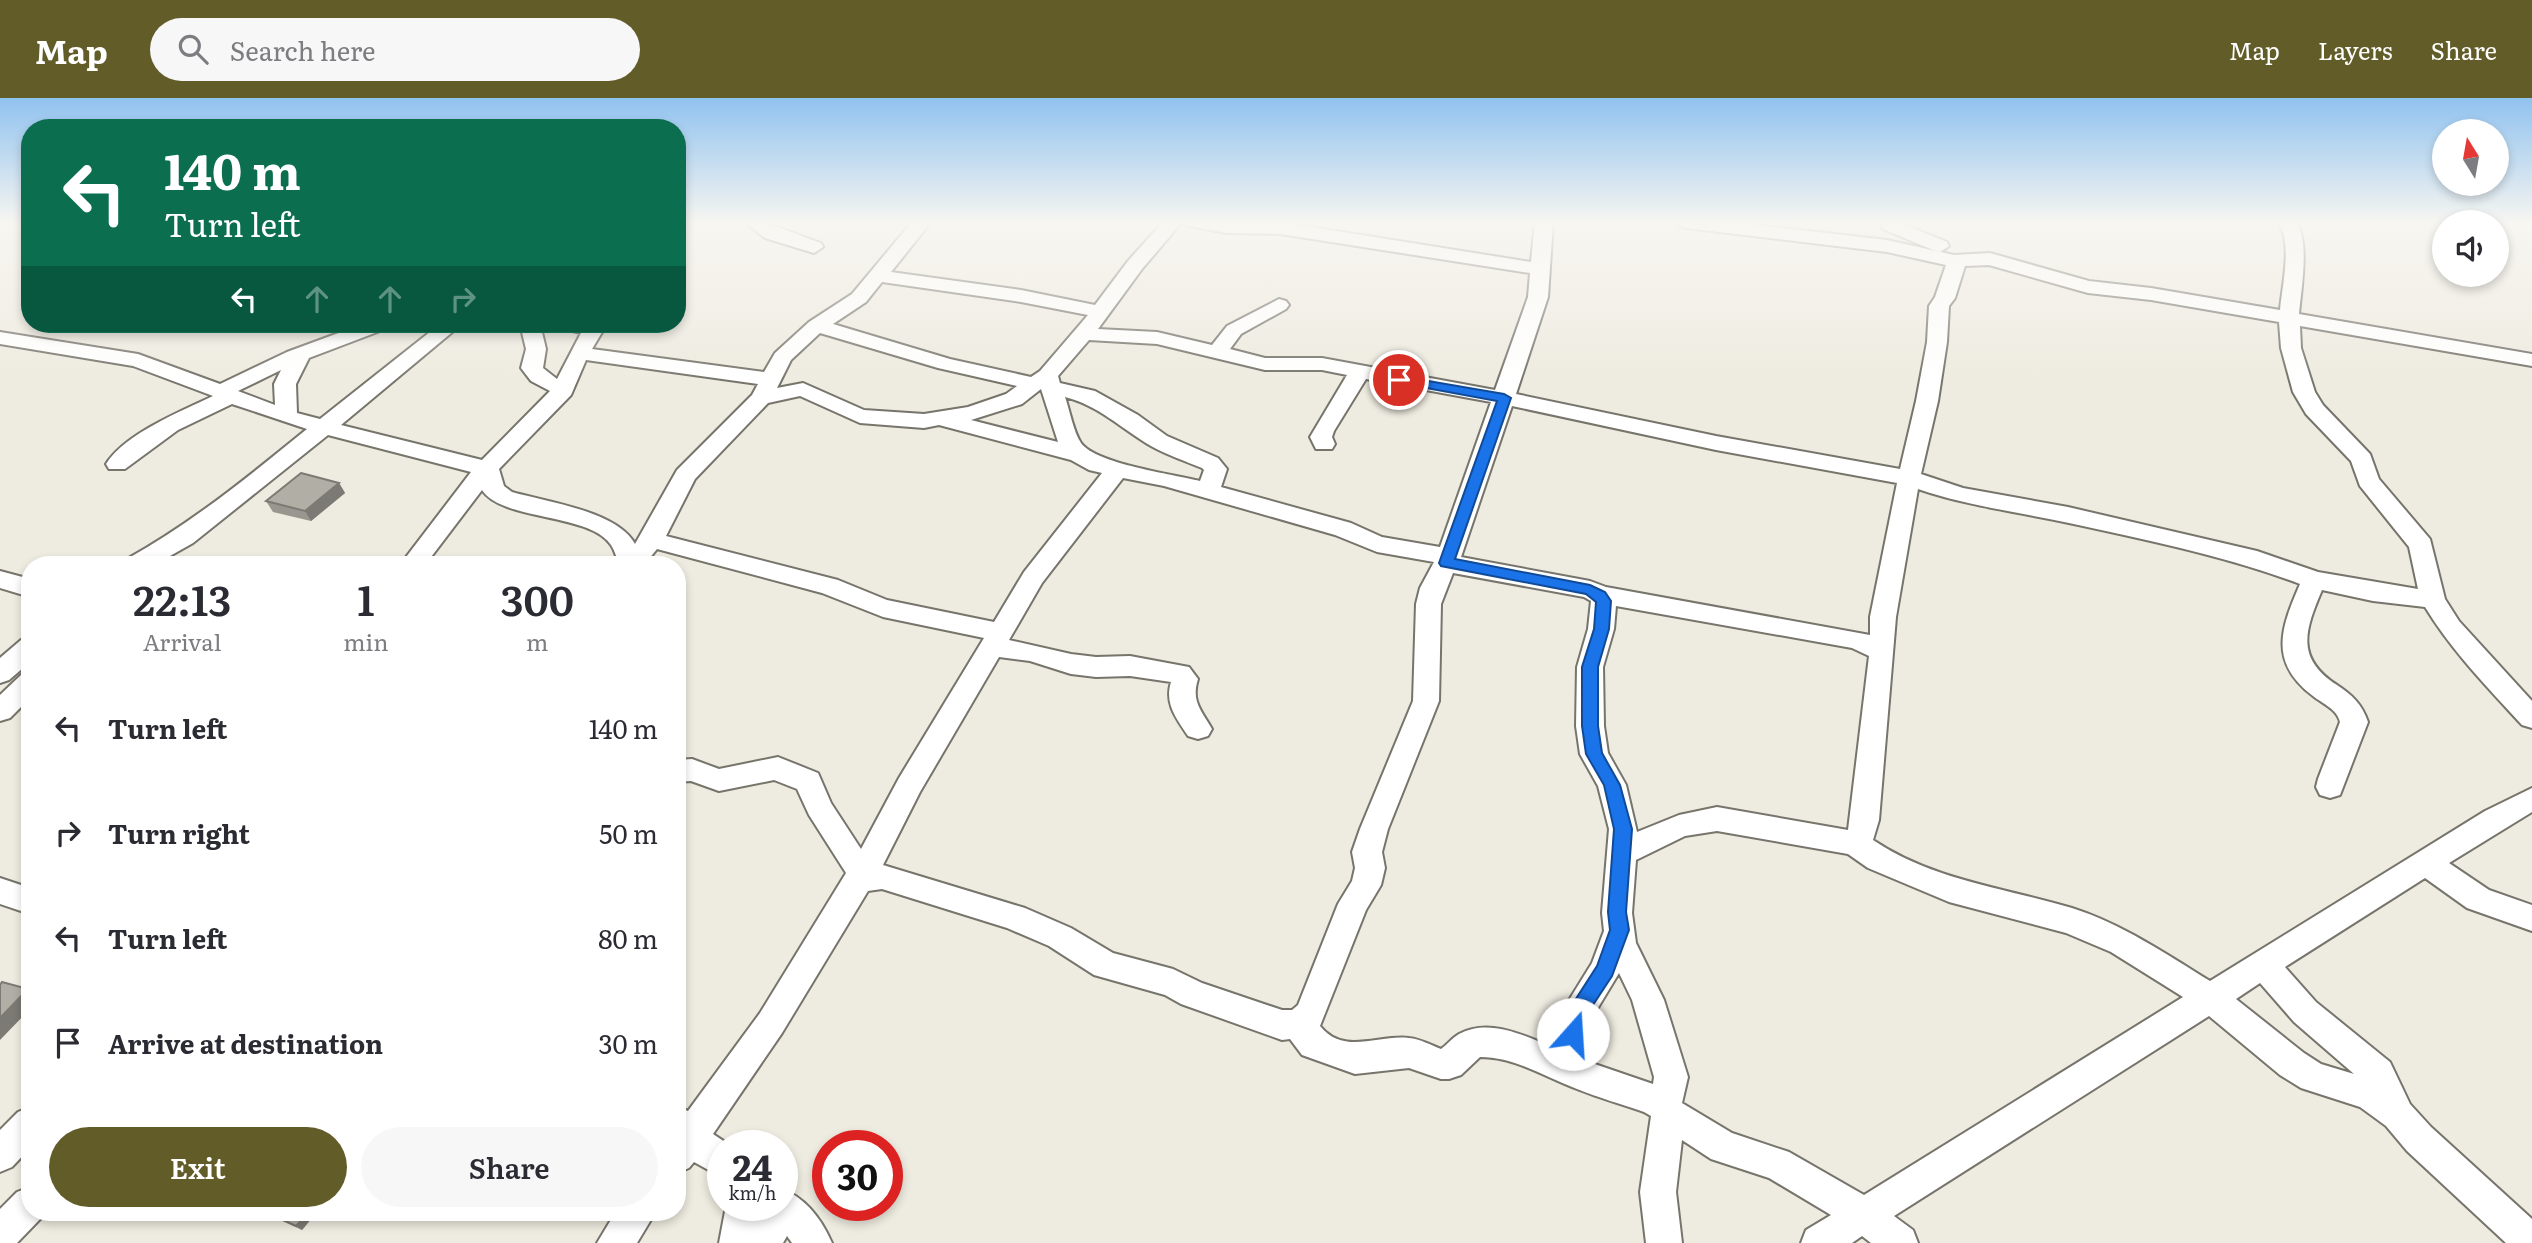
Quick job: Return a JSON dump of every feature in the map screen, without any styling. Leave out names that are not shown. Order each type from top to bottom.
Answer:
[{"type":"street","points":[[579,353],[766,388],[803,389],[860,416],[924,421],[971,413],[1014,398],[1044,382],[1102,312],[1128,275]]},
{"type":"street","points":[[686,770],[695,769],[712,780],[719,780],[778,768],[808,781],[818,807],[849,856],[870,869],[1014,917],[1060,937],[1105,965],[1173,983],[1192,994],[1282,1025],[1298,1024],[1310,1015],[1353,904],[1366,885],[1370,868],[1367,852],[1374,829],[1426,701],[1429,682],[1427,653],[1431,592],[1504,398],[1538,297],[1541,275]]},
{"type":"street","points":[[1855,843],[1859,840],[1865,820],[1882,640],[1903,512],[1927,401],[1939,306],[1945,298],[1952,275]]},
{"type":"street","points":[[2048,275],[2088,287],[2151,294],[2532,360]]},
{"type":"street","points":[[2292,275],[2289,318],[2291,348],[2304,392],[2314,409],[2362,459],[2368,481],[2421,545],[2433,598],[2450,626],[2481,664],[2532,718]]},
{"type":"street","points":[[639,556],[652,540],[685,475],[766,388],[782,357],[816,326],[859,298],[879,276],[1021,296],[1102,312]]},
{"type":"street","points":[[1218,352],[1234,330],[1279,305]]},
{"type":"street","points":[[816,326],[945,364],[1044,382],[1087,396],[1130,420],[1159,441],[1210,463],[1216,469],[1208,491]]},
{"type":"street","points":[[117,464],[145,440],[226,394],[300,354],[357,333]]},
{"type":"street","points":[[152,556],[214,516],[441,333]]},
{"type":"street","points":[[532,333],[536,349],[532,368],[538,377],[562,390]]},
{"type":"street","points":[[419,556],[487,468],[562,390],[591,333]]},
{"type":"street","points":[[1084,334],[1157,338],[1265,364],[1322,364],[1504,398],[1716,443],[1909,478],[1960,495],[2068,516],[2257,559],[2314,580],[2373,592],[2433,598]]},
{"type":"street","points":[[0,338],[124,357],[156,365],[286,417],[487,468]]},
{"type":"street","points":[[286,417],[285,384],[300,354]]},
{"type":"street","points":[[1324,444],[1321,437],[1323,430],[1359,373]]},
{"type":"street","points":[[1044,382],[1069,443],[1079,455]]},
{"type":"street","points":[[938,419],[1079,455],[1116,471],[1166,479],[1343,529],[1377,544],[1417,550],[1441,562],[1566,584],[1600,595],[1858,640],[1882,640]]},
{"type":"street","points":[[487,468],[494,490],[504,497],[588,521],[613,532],[623,543],[628,556]]},
{"type":"street","points":[[686,1134],[771,1023],[870,869],[909,786],[1033,578],[1116,471]]},
{"type":"street","points":[[1903,512],[1927,502],[1960,495]]},
{"type":"street","points":[[652,540],[829,586],[883,608],[921,614],[1071,664],[1096,667],[1130,666],[1180,674],[1185,679],[1180,694],[1181,702],[1198,729]]},
{"type":"street","points":[[0,579],[21,585]]},
{"type":"street","points":[[2314,580],[2294,633],[2296,659],[2304,675],[2352,713],[2354,720],[2353,731],[2333,772],[2330,787]]},
{"type":"street","points":[[1600,595],[1604,608],[1590,667],[1590,726],[1594,754],[1612,785],[1623,829],[1617,912],[1621,943],[1648,1000],[1671,1077],[1658,1192],[1664,1243]]},
{"type":"street","points":[[0,673],[21,655]]},
{"type":"street","points":[[0,711],[21,691]]},
{"type":"street","points":[[1819,1243],[2425,862],[2532,799]]},
{"type":"street","points":[[1621,854],[1670,827],[1694,820],[1717,819],[1855,843],[1878,859],[1960,893],[2071,921],[2122,943],[2211,998],[2292,1064],[2313,1077],[2370,1094],[2398,1115],[2419,1139],[2532,1243]]},
{"type":"street","points":[[2425,862],[2478,899],[2532,918]]},
{"type":"street","points":[[0,891],[21,898]]},
{"type":"street","points":[[1558,1066],[1566,1056],[1582,1005],[1605,970],[1620,930]]},
{"type":"street","points":[[2263,965],[2305,1012],[2378,1073],[2398,1115]]},
{"type":"street","points":[[1298,1024],[1314,1044],[1354,1059],[1409,1054],[1441,1065],[1449,1065],[1470,1044],[1500,1043],[1649,1097],[1724,1147],[1777,1164],[1864,1215],[1900,1243]]},
{"type":"street","points":[[0,1155],[21,1133]]},
{"type":"street","points":[[686,1141],[707,1152]]},
{"type":"street","points":[[0,1235],[21,1213]]},
{"type":"street","points":[[615,1243],[631,1221]]},
{"type":"street","points":[[737,1243],[741,1221]]},
{"type":"street","points":[[761,1243],[774,1221]]},
{"type":"street","points":[[795,1221],[814,1243]]},
{"type":"building","points":[[301,473],[339,483],[305,511],[266,501]]},
{"type":"building","points":[[2,982],[21,987],[21,996],[0,1018]]},
{"type":"building","points":[[285,1221],[301,1221],[296,1226]]},
{"type":"route","points":[[1399,380],[1504,398],[1446,563],[1566,584],[1590,590],[1600,595],[1604,601],[1601,629],[1590,667],[1590,726],[1594,754],[1612,785],[1623,829],[1617,912],[1620,930],[1605,970],[1577,1016],[1573,1034]]}]
